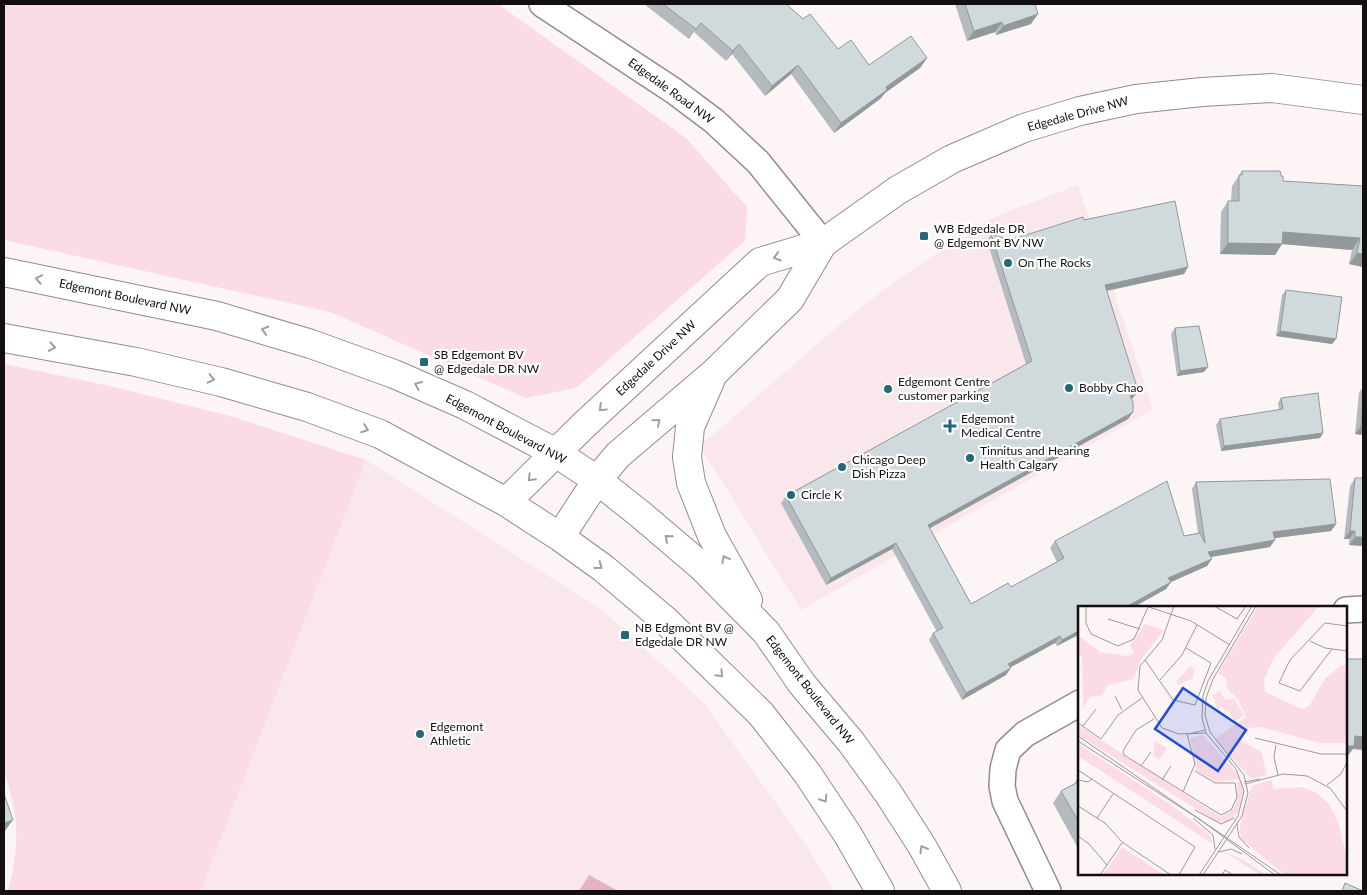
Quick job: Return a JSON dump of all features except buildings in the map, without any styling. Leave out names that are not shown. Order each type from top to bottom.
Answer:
[{"type":"main road","name":"Edgedale Drive NW","points":[[506,502],[585,424],[760,262],[823,243],[898,190],[952,159],[1024,128],[1080,111],[1136,99],[1202,92],[1272,88],[1363,100]]},
{"type":"main road","name":"Edgedale Drive NW","points":[[560,537],[597,480],[618,455],[713,374],[790,299],[823,243]]},
{"type":"main road","name":"Edgemont Boulevard NW","points":[[4,272],[218,316],[311,344],[394,374],[456,401],[556,453],[597,480],[640,514],[701,566],[766,632],[802,684],[851,742],[888,793],[922,846],[947,891]]},
{"type":"main road","points":[[4,338],[136,362],[221,382],[307,407],[380,434],[506,502],[603,568],[666,620],[761,714],[807,773],[848,835],[880,891]]},
{"type":"main road","points":[[713,374],[690,427],[687,457],[691,483],[712,536],[766,632]]},
{"type":"street","name":"Edgedale Road NW","points":[[542,4],[674,91],[714,121],[758,162],[823,243]]},
{"type":"street","points":[[1347,610],[1363,609]]},
{"type":"street","points":[[1048,891],[1005,801],[1002,786],[1003,769],[1008,750],[1025,734],[1078,704]]},
{"type":"shaded area","points":[[4,4],[498,4],[686,138],[747,207],[745,241],[576,388],[526,398],[330,312],[4,240]]},
{"type":"shaded area","points":[[1078,185],[1153,409],[801,610],[700,446],[845,320],[898,279],[996,216]]},
{"type":"shaded area","points":[[4,364],[110,386],[230,416],[366,460],[201,891],[8,891],[14,865],[16,829],[13,804],[4,772]]},
{"type":"shaded area","points":[[366,460],[602,610],[703,702],[807,846],[834,891],[201,891]]},
{"type":"shaded area","points":[[589,875],[618,891],[579,891]]},
{"type":"place","name":"WB Edgedale DR @ Edgemont BV NW","points":[[924,236]]},
{"type":"place","name":"On The Rocks","points":[[1008,263]]},
{"type":"place","name":"SB Edgemont BV @ Edgedale DR NW","points":[[424,362]]},
{"type":"place","name":"Bobby Chao","points":[[1069,388]]},
{"type":"place","name":"Edgemont Centre customer parking","points":[[888,389]]},
{"type":"place","name":"Edgemont Medical Centre","points":[[950,426]]},
{"type":"place","name":"Tinnitus and Hearing Health Calgary","points":[[970,458]]},
{"type":"place","name":"Chicago Deep Dish Pizza","points":[[842,467]]},
{"type":"place","name":"Circle K","points":[[791,495]]},
{"type":"place","name":"NB Edgmont BV @ Edgedale DR NW","points":[[625,635]]},
{"type":"place","name":"Edgemont Athletic","points":[[420,734]]}]
